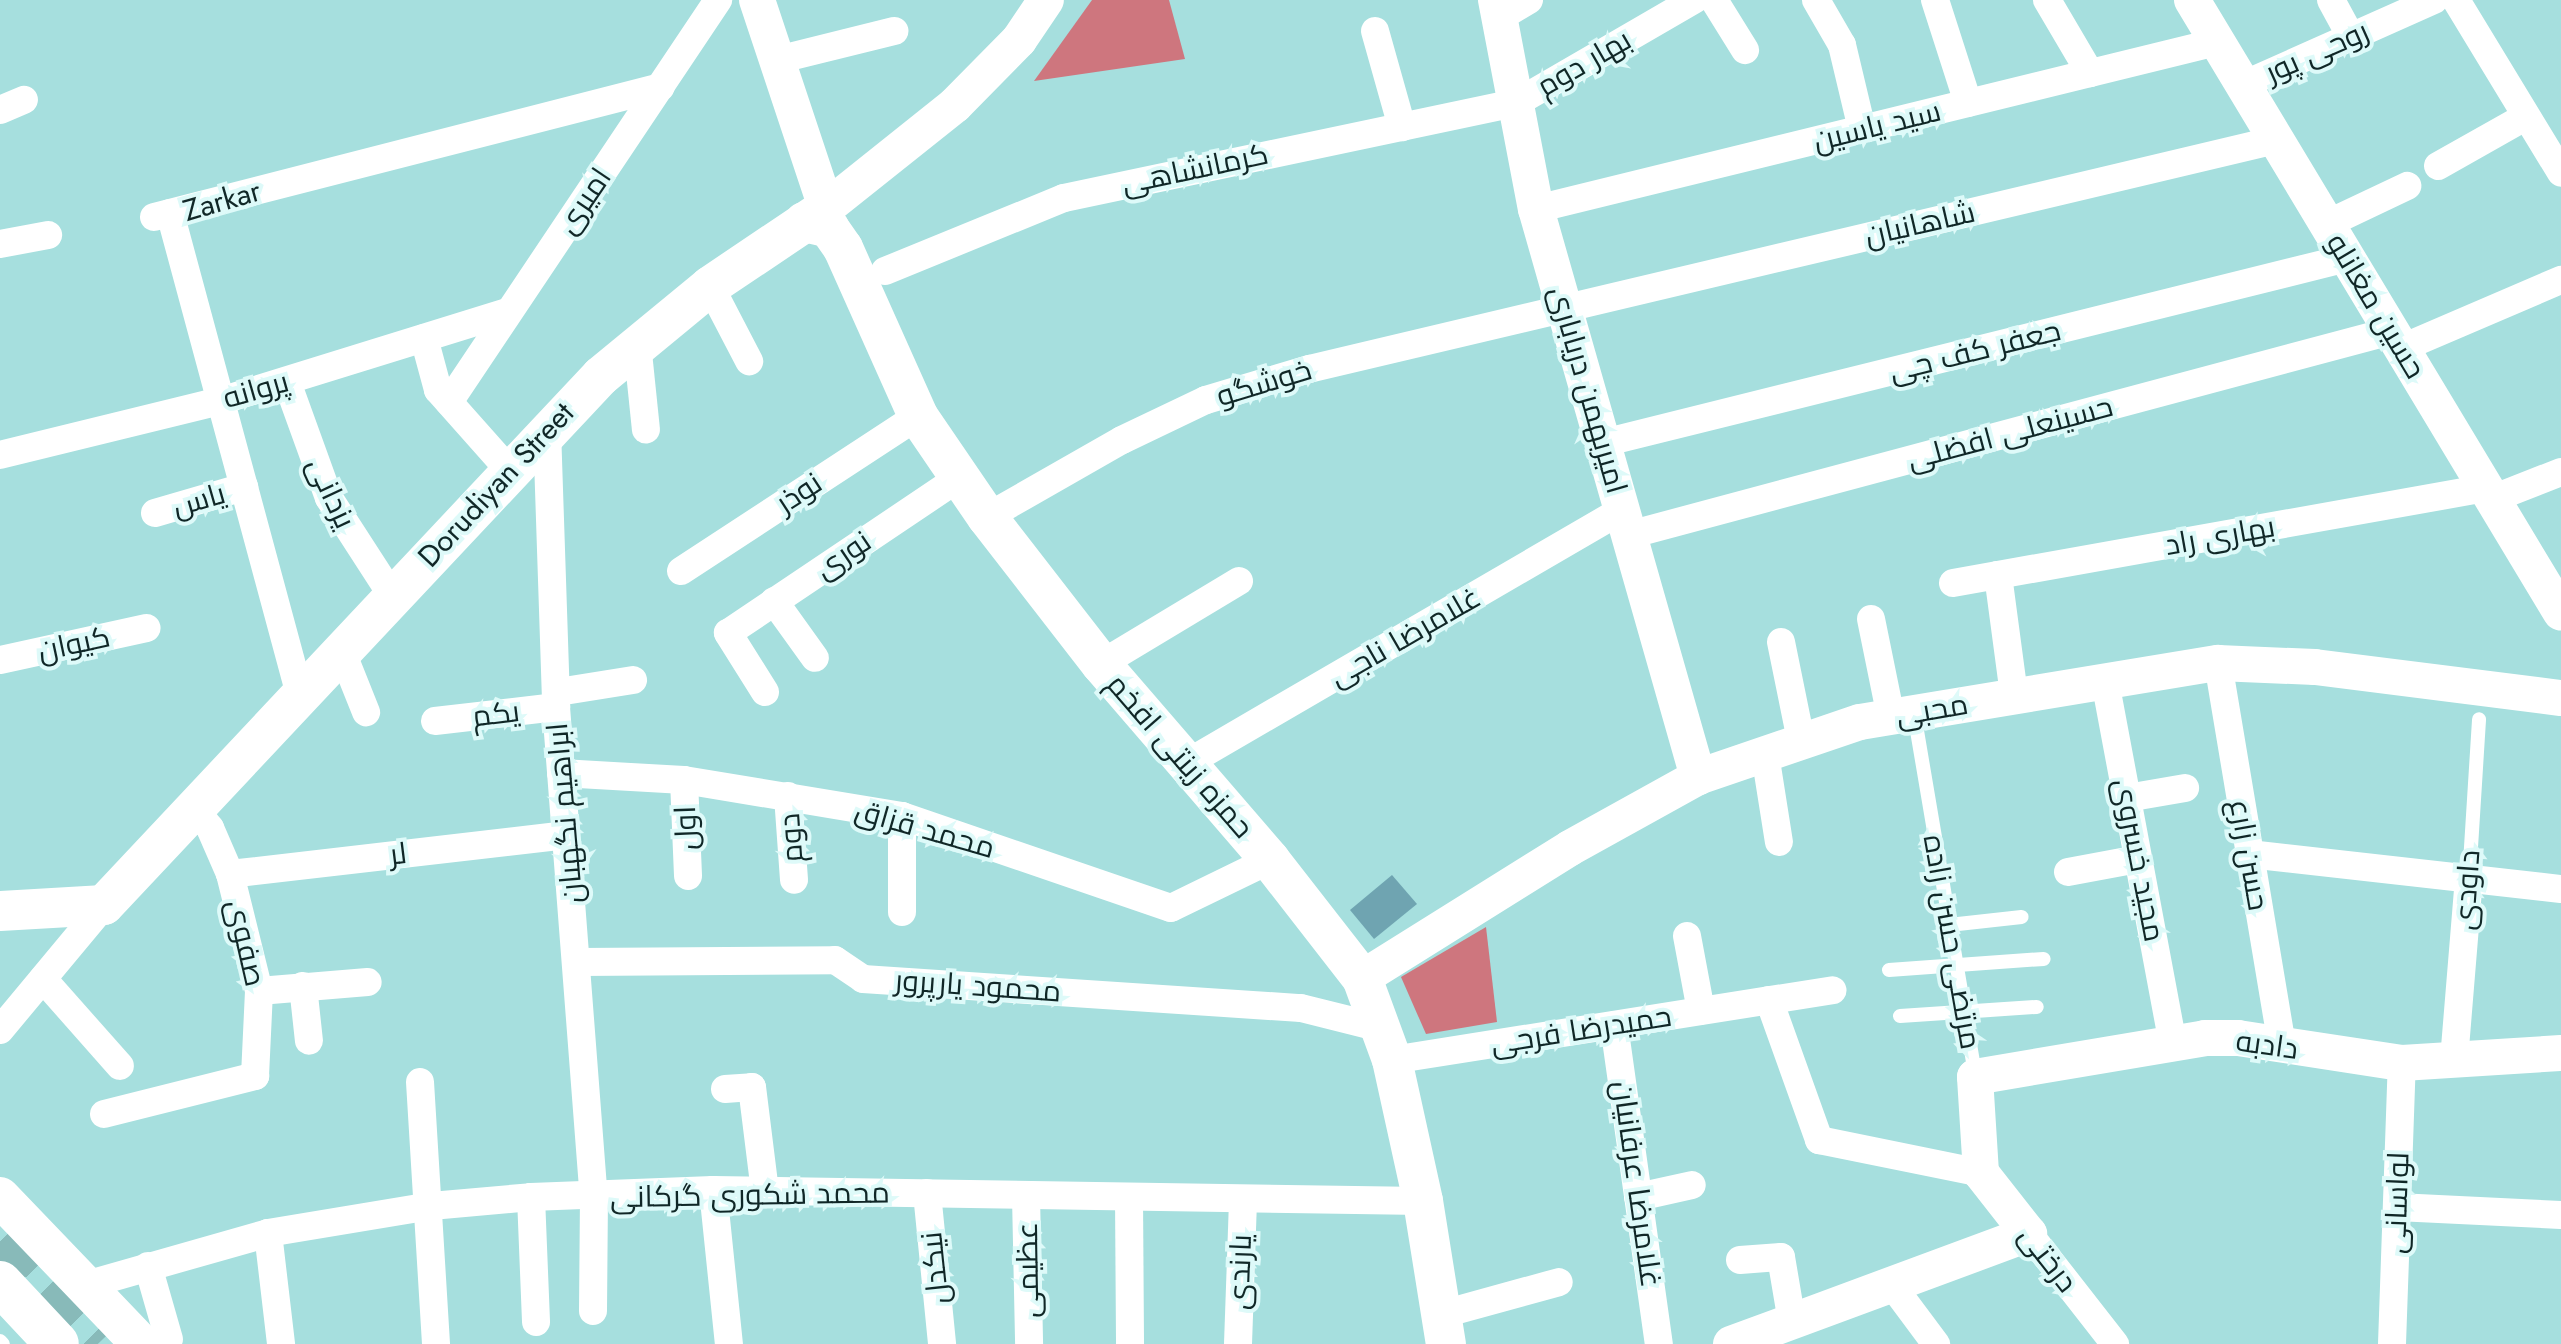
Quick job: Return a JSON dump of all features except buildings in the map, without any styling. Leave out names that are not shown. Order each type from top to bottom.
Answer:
[{"type":"highway","points":[[0,1283],[57,1344]]},
{"type":"main road","name":"Dorudiyan Street","points":[[104,905],[547,429],[637,343],[710,286],[815,215]]},
{"type":"main road","name":"حمزه زینتی افخم","points":[[815,215],[843,248],[918,416],[959,478],[1101,664],[1270,860],[1362,978],[1387,1044],[1423,1201],[1444,1329]]},
{"type":"main road","points":[[0,911],[104,905]]},
{"type":"main road","points":[[0,1197],[86,1285],[155,1342]]},
{"type":"main road","points":[[0,1234],[105,1344]]},
{"type":"street","name":"امیری","points":[[449,402],[718,0]]},
{"type":"street","points":[[757,0],[777,60],[815,215]]},
{"type":"street","name":"Dorudiyan Street","points":[[815,215],[955,105],[1019,40],[1046,0]]},
{"type":"street","name":"بهار دوم","points":[[1516,103],[1694,0]]},
{"type":"street","points":[[1714,0],[1745,50]]},
{"type":"street","points":[[1816,0],[1842,45],[1862,129]]},
{"type":"street","points":[[1935,0],[1968,103]]},
{"type":"street","points":[[2047,0],[2090,73]]},
{"type":"street","name":"حسین مغانلو","points":[[2192,0],[2561,613]]},
{"type":"street","points":[[2331,0],[2351,37]]},
{"type":"street","name":"روحی پور","points":[[2243,85],[2434,0]]},
{"type":"street","points":[[2456,0],[2561,173]]},
{"type":"street","name":"امیربهمن دریاباری","points":[[1508,6],[1516,103],[1536,209],[1698,777]]},
{"type":"street","points":[[777,60],[894,31]]},
{"type":"street","points":[[1375,31],[1402,127]]},
{"type":"street","name":"سید یاسین","points":[[1536,209],[2217,42]]},
{"type":"street","name":"Zarkar","points":[[300,695],[220,401],[162,215],[661,87]]},
{"type":"street","name":"کرمانشاهی","points":[[885,271],[1064,198],[1516,103]]},
{"type":"street","points":[[2438,166],[2525,117]]},
{"type":"street","name":"شاهانیان","points":[[1565,309],[2276,140]]},
{"type":"street","points":[[2327,224],[2407,186]]},
{"type":"street","points":[[0,244],[48,235]]},
{"type":"street","name":"جعفر کف چی","points":[[1603,443],[2347,258]]},
{"type":"street","name":"حسینعلی افضلی","points":[[1626,523],[2396,340],[2561,280]]},
{"type":"street","points":[[710,286],[749,361]]},
{"type":"street","name":"خوشگو","points":[[987,517],[1122,440],[1206,400],[1309,369],[1565,309]]},
{"type":"street","name":"پروانه","points":[[0,455],[220,401],[508,312]]},
{"type":"street","points":[[424,338],[432,377],[449,402],[509,470]]},
{"type":"street","points":[[637,343],[646,430]]},
{"type":"street","name":"یزدانی","points":[[287,382],[329,498],[393,597]]},
{"type":"street","name":"نوذر","points":[[681,571],[918,416]]},
{"type":"street","name":"ابراهیم نگهبان","points":[[547,429],[561,773],[594,1196],[593,1311]]},
{"type":"street","name":"بهاری راد","points":[[1953,583],[2489,494],[2561,472]]},
{"type":"street","name":"نوری","points":[[765,692],[728,633],[959,478]]},
{"type":"street","name":"یاس","points":[[155,513],[244,487]]},
{"type":"street","name":"غلامرضا ناجی","points":[[1187,763],[1626,523]]},
{"type":"street","points":[[1998,575],[2014,695]]},
{"type":"street","points":[[1101,664],[1239,581]]},
{"type":"street","points":[[774,601],[815,658]]},
{"type":"street","points":[[1871,619],[1902,714]]},
{"type":"street","name":"کیوان","points":[[0,660],[147,628]]},
{"type":"street","points":[[1781,642],[1801,740]]},
{"type":"street","points":[[342,652],[366,712]]},
{"type":"street","name":"محبی","points":[[1362,978],[1570,848],[1698,777],[1801,740],[1902,714],[2218,663],[2357,672],[2561,698]]},
{"type":"street","name":"حسن زارع","points":[[2218,663],[2282,1046]]},
{"type":"street","name":"یکم","points":[[435,721],[557,700],[633,680]]},
{"type":"street","name":"مجید خسروی","points":[[2105,681],[2172,1040]]},
{"type":"street","points":[[1765,754],[1779,842]]},
{"type":"street","name":"محمد قزاق","points":[[561,773],[684,780],[902,816],[1171,908],[1270,860]]},
{"type":"street","name":"اول","points":[[684,780],[688,876]]},
{"type":"street","points":[[2127,798],[2185,788]]},
{"type":"street","name":"دوم","points":[[788,796],[794,880]]},
{"type":"street","name":"صفوی","points":[[104,1114],[255,1076],[259,991],[230,874],[210,828],[194,808]]},
{"type":"street","points":[[902,816],[902,912]]},
{"type":"street","name":"لر","points":[[230,874],[565,835]]},
{"type":"street","points":[[2249,854],[2561,889]]},
{"type":"street","points":[[2068,872],[2138,859]]},
{"type":"street","name":"داودی","points":[[2454,1060],[2469,879]]},
{"type":"street","name":"Dorudiyan Street","points":[[0,1030],[104,905]]},
{"type":"street","points":[[1687,936],[1701,1011]]},
{"type":"street","name":"محمود یارپرور","points":[[578,962],[835,960],[863,979],[1301,1008],[1387,1044]]},
{"type":"street","points":[[43,979],[120,1066]]},
{"type":"street","points":[[259,991],[368,982]]},
{"type":"street","points":[[303,986],[309,1041]]},
{"type":"street","name":"حمیدرضا فرجی","points":[[1387,1044],[1614,1025],[1832,990]]},
{"type":"street","points":[[1769,1000],[1819,1140],[1981,1173]]},
{"type":"street","name":"غلامرضا عرفانیان","points":[[1614,1025],[1659,1344]]},
{"type":"street","name":"دادبه","points":[[1975,1077],[2172,1040],[2238,1038],[2402,1063],[2561,1053]]},
{"type":"street","name":"لواسانی","points":[[2392,1344],[2402,1063]]},
{"type":"street","name":"مرتضی حسن زاده","points":[[1975,1077],[1981,1173]]},
{"type":"street","points":[[420,1082],[431,1206],[436,1344]]},
{"type":"street","points":[[725,1089],[752,1087],[765,1192]]},
{"type":"street","name":"درختی","points":[[1981,1173],[2115,1344]]},
{"type":"street","points":[[1638,1197],[1692,1185]]},
{"type":"street","points":[[713,1190],[729,1344]]},
{"type":"street","name":"محمد شکوری گرکانی","points":[[86,1285],[268,1233],[431,1206],[531,1197],[713,1190],[1423,1201]]},
{"type":"street","name":"نیکدل","points":[[927,1193],[942,1344]]},
{"type":"street","name":"عظیمی","points":[[1026,1196],[1029,1344]]},
{"type":"street","points":[[531,1197],[536,1322]]},
{"type":"street","points":[[1129,1198],[1130,1344]]},
{"type":"street","name":"یارندی","points":[[1238,1344],[1243,1200]]},
{"type":"street","points":[[2397,1207],[2561,1215]]},
{"type":"street","points":[[268,1233],[281,1344]]},
{"type":"street","points":[[1731,1344],[2029,1234]]},
{"type":"street","points":[[1740,1260],[1781,1257],[1792,1322]]},
{"type":"street","points":[[148,1266],[155,1342]]},
{"type":"street","points":[[1444,1329],[1559,1282]]},
{"type":"street","points":[[1892,1285],[1936,1344]]},
{"type":"lane","name":"مرتضی حسن زاده","points":[[1902,714],[1949,925],[1975,1077]]},
{"type":"lane","name":"داودی","points":[[2469,879],[2479,719]]},
{"type":"lane","points":[[1949,925],[2022,917]]},
{"type":"lane","points":[[1889,970],[2044,959]]},
{"type":"lane","points":[[1900,1016],[2037,1007]]},
{"type":"shaded area","points":[[1092,0],[1169,0],[1185,59],[1034,81]]},
{"type":"shaded area","points":[[1486,927],[1497,1022],[1426,1034],[1401,977]]},
{"type":"tunnel","points":[[0,1241],[98,1344]]}]
